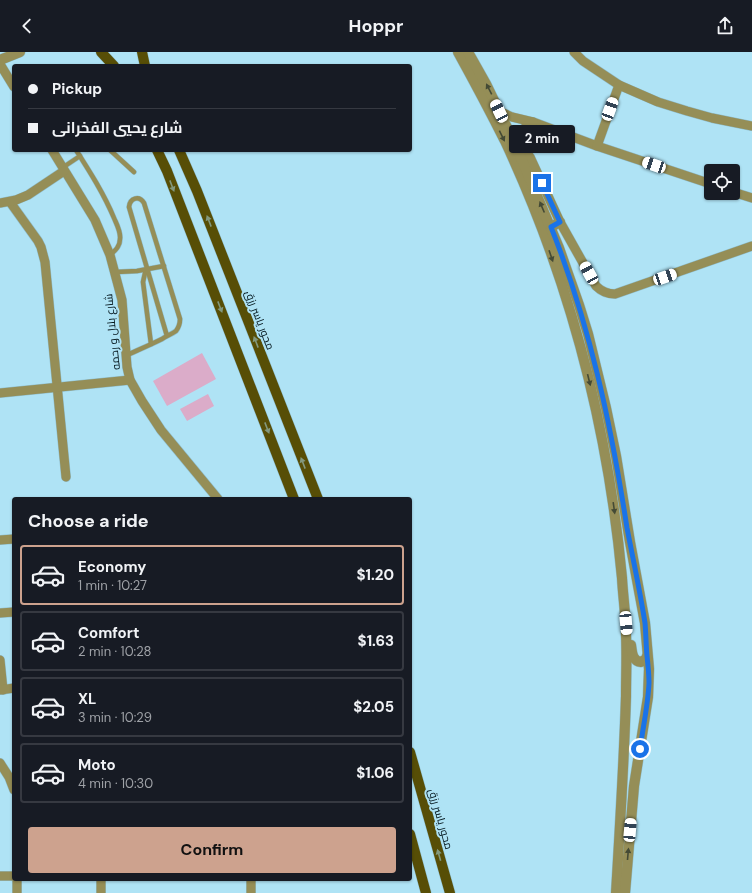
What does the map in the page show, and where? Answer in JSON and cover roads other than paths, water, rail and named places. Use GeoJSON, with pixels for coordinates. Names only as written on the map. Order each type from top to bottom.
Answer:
{"type":"FeatureCollection","features":[{"type":"Feature","properties":{"kind":"main road"},"geometry":{"type":"LineString","coordinates":[[101,52],[112,64]]}},
{"type":"Feature","properties":{"kind":"main road"},"geometry":{"type":"LineString","coordinates":[[142,52],[145,64]]}},
{"type":"Feature","properties":{"kind":"main road"},"geometry":{"type":"LineString","coordinates":[[158,152],[167,171],[293,497]]}},
{"type":"Feature","properties":{"kind":"main road","name":"محور ياسر رزق"},"geometry":{"type":"LineString","coordinates":[[180,152],[197,191],[317,497]]}},
{"type":"Feature","properties":{"kind":"main road","name":"محور ياسر رزق"},"geometry":{"type":"LineString","coordinates":[[412,759],[450,893]]}},
{"type":"Feature","properties":{"kind":"main road"},"geometry":{"type":"LineString","coordinates":[[412,841],[426,893]]}},
{"type":"Feature","properties":{"kind":"street"},"geometry":{"type":"LineString","coordinates":[[0,60],[20,52]]}},
{"type":"Feature","properties":{"kind":"street"},"geometry":{"type":"LineString","coordinates":[[458,52],[499,129],[528,195],[549,249],[580,344],[594,399],[608,468],[620,556],[627,636],[624,751],[616,893]]}},
{"type":"Feature","properties":{"kind":"street"},"geometry":{"type":"LineString","coordinates":[[468,52],[486,84],[556,225],[596,286],[601,291],[608,294],[615,294],[752,246]]}},
{"type":"Feature","properties":{"kind":"street"},"geometry":{"type":"LineString","coordinates":[[574,52],[583,61],[619,85],[658,102],[687,112],[752,126]]}},
{"type":"Feature","properties":{"kind":"street"},"geometry":{"type":"LineString","coordinates":[[0,64],[12,84]]}},
{"type":"Feature","properties":{"kind":"street"},"geometry":{"type":"LineString","coordinates":[[597,146],[619,85]]}},
{"type":"Feature","properties":{"kind":"street"},"geometry":{"type":"LineString","coordinates":[[499,111],[704,182]]}},
{"type":"Feature","properties":{"kind":"street"},"geometry":{"type":"LineString","coordinates":[[517,148],[517,141],[521,131],[533,122]]}},
{"type":"Feature","properties":{"kind":"street","name":"شارع بلال و رحمه"},"geometry":{"type":"LineString","coordinates":[[53,152],[95,220],[116,272],[122,300],[130,380],[161,430],[216,497]]}},
{"type":"Feature","properties":{"kind":"street"},"geometry":{"type":"LineString","coordinates":[[0,203],[10,202],[28,195],[63,170]]}},
{"type":"Feature","properties":{"kind":"street"},"geometry":{"type":"LineString","coordinates":[[740,194],[752,198]]}},
{"type":"Feature","properties":{"kind":"street"},"geometry":{"type":"LineString","coordinates":[[10,202],[34,235],[43,254],[46,269],[66,477]]}},
{"type":"Feature","properties":{"kind":"street"},"geometry":{"type":"LineString","coordinates":[[556,225],[588,334],[606,408],[616,456],[646,634],[649,676],[648,697],[634,786],[625,893]]}},
{"type":"Feature","properties":{"kind":"street"},"geometry":{"type":"LineString","coordinates":[[0,393],[130,380]]}},
{"type":"Feature","properties":{"kind":"street"},"geometry":{"type":"LineString","coordinates":[[0,540],[12,539]]}},
{"type":"Feature","properties":{"kind":"street"},"geometry":{"type":"LineString","coordinates":[[0,613],[12,612]]}},
{"type":"Feature","properties":{"kind":"street"},"geometry":{"type":"LineString","coordinates":[[627,636],[635,660],[638,662],[644,661],[647,656]]}},
{"type":"Feature","properties":{"kind":"street"},"geometry":{"type":"LineString","coordinates":[[0,660],[1,690],[12,688]]}},
{"type":"Feature","properties":{"kind":"street"},"geometry":{"type":"LineString","coordinates":[[0,763],[10,770],[12,783]]}},
{"type":"Feature","properties":{"kind":"street"},"geometry":{"type":"LineString","coordinates":[[0,876],[12,876]]}},
{"type":"Feature","properties":{"kind":"street"},"geometry":{"type":"LineString","coordinates":[[17,881],[17,893]]}},
{"type":"Feature","properties":{"kind":"street"},"geometry":{"type":"LineString","coordinates":[[101,881],[101,893]]}},
{"type":"Feature","properties":{"kind":"street"},"geometry":{"type":"LineString","coordinates":[[251,881],[251,893]]}},
{"type":"Feature","properties":{"kind":"lane"},"geometry":{"type":"LineString","coordinates":[[77,152],[104,198],[120,231],[119,245],[110,255]]}},
{"type":"Feature","properties":{"kind":"lane"},"geometry":{"type":"LineString","coordinates":[[112,152],[134,172]]}},
{"type":"Feature","properties":{"kind":"lane"},"geometry":{"type":"LineString","coordinates":[[63,170],[80,156]]}},
{"type":"Feature","properties":{"kind":"lane"},"geometry":{"type":"LineString","coordinates":[[127,356],[167,336],[173,333],[180,324],[180,319],[144,203],[138,198],[132,200],[129,207],[167,336]]}},
{"type":"Feature","properties":{"kind":"lane"},"geometry":{"type":"LineString","coordinates":[[116,272],[148,270],[164,266]]}},
{"type":"Feature","properties":{"kind":"lane"},"geometry":{"type":"LineString","coordinates":[[148,270],[145,273],[143,282],[151,344]]}}]}
